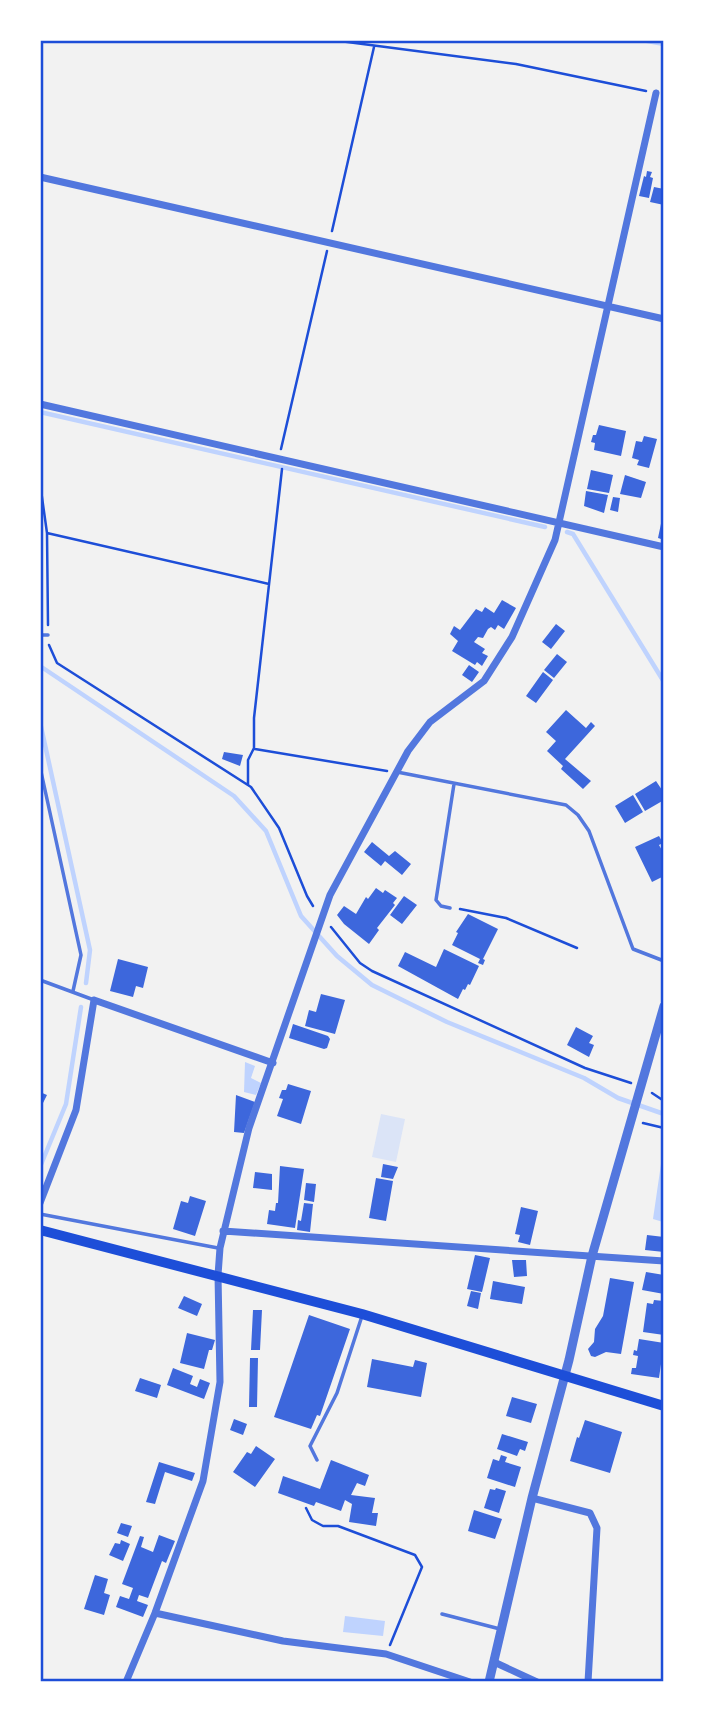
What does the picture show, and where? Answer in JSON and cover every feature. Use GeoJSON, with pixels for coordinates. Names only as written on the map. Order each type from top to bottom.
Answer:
{"type":"FeatureCollection","features":[{"type":"Feature","properties":{"kind":"main road"},"geometry":{"type":"LineString","coordinates":[[40,1230],[362,1314],[664,1406]]}},
{"type":"Feature","properties":{"kind":"street"},"geometry":{"type":"LineString","coordinates":[[126,1682],[155,1613],[204,1480],[220,1382],[220,1248],[249,1128],[274,1063],[330,895],[408,751],[430,722],[484,681],[512,637],[555,540],[656,93]]}},
{"type":"Feature","properties":{"kind":"street"},"geometry":{"type":"LineString","coordinates":[[40,177],[664,319]]}},
{"type":"Feature","properties":{"kind":"street"},"geometry":{"type":"LineString","coordinates":[[40,404],[664,547]]}},
{"type":"Feature","properties":{"kind":"street"},"geometry":{"type":"LineString","coordinates":[[40,1203],[76,1110],[94,1000],[274,1063]]}},
{"type":"Feature","properties":{"kind":"street"},"geometry":{"type":"LineString","coordinates":[[489,1682],[592,1256],[664,1006]]}},
{"type":"Feature","properties":{"kind":"street"},"geometry":{"type":"LineString","coordinates":[[223,1231],[664,1261]]}},
{"type":"Feature","properties":{"kind":"street"},"geometry":{"type":"LineString","coordinates":[[532,1498],[590,1513],[597,1528],[588,1682]]}},
{"type":"Feature","properties":{"kind":"street"},"geometry":{"type":"LineString","coordinates":[[155,1613],[283,1641],[386,1654],[471,1682]]}},
{"type":"Feature","properties":{"kind":"street"},"geometry":{"type":"LineString","coordinates":[[494,1662],[537,1682]]}},
{"type":"Feature","properties":{"kind":"lane"},"geometry":{"type":"LineString","coordinates":[[41,635],[48,635]]}},
{"type":"Feature","properties":{"kind":"lane"},"geometry":{"type":"LineString","coordinates":[[40,767],[80,954],[73,991]]}},
{"type":"Feature","properties":{"kind":"lane"},"geometry":{"type":"LineString","coordinates":[[397,772],[566,805],[589,831],[633,949],[664,961]]}},
{"type":"Feature","properties":{"kind":"lane"},"geometry":{"type":"LineString","coordinates":[[450,908],[441,906],[436,900],[454,784]]}},
{"type":"Feature","properties":{"kind":"lane"},"geometry":{"type":"LineString","coordinates":[[40,981],[94,1000]]}},
{"type":"Feature","properties":{"kind":"lane"},"geometry":{"type":"LineString","coordinates":[[40,1214],[220,1248]]}},
{"type":"Feature","properties":{"kind":"lane"},"geometry":{"type":"LineString","coordinates":[[317,1460],[310,1446],[337,1393],[362,1314]]}},
{"type":"Feature","properties":{"kind":"lane"},"geometry":{"type":"LineString","coordinates":[[442,1614],[502,1629]]}},
{"type":"Feature","properties":{"kind":"path"},"geometry":{"type":"LineString","coordinates":[[331,40],[516,64],[656,93]]}},
{"type":"Feature","properties":{"kind":"path"},"geometry":{"type":"LineString","coordinates":[[248,785],[248,760],[254,748],[254,718],[281,474]]}},
{"type":"Feature","properties":{"kind":"path"},"geometry":{"type":"LineString","coordinates":[[40,483],[47,533],[48,635],[51,653],[57,663],[248,785],[279,828],[307,896],[321,920],[327,921],[360,963],[372,971],[585,1068],[639,1087],[664,1101]]}},
{"type":"Feature","properties":{"kind":"path"},"geometry":{"type":"LineString","coordinates":[[47,533],[269,584]]}},
{"type":"Feature","properties":{"kind":"path"},"geometry":{"type":"LineString","coordinates":[[254,748],[397,772]]}},
{"type":"Feature","properties":{"kind":"path"},"geometry":{"type":"LineString","coordinates":[[450,908],[506,918],[577,948]]}},
{"type":"Feature","properties":{"kind":"path"},"geometry":{"type":"LineString","coordinates":[[631,1116],[664,1128]]}},
{"type":"Feature","properties":{"kind":"path"},"geometry":{"type":"LineString","coordinates":[[306,1508],[312,1520],[323,1526],[338,1526],[415,1555],[422,1567],[386,1654]]}},
{"type":"Feature","properties":{"kind":"shaded area"},"geometry":{"type":"Polygon","coordinates":[[[381,1114],[405,1119],[396,1162],[372,1157],[381,1114]]]}},
{"type":"Feature","properties":{"kind":"water"},"geometry":{"type":"Polygon","coordinates":[[[245,1062],[255,1066],[251,1078],[261,1083],[256,1095],[244,1092],[245,1062]]]}},
{"type":"Feature","properties":{"kind":"water"},"geometry":{"type":"Polygon","coordinates":[[[661,1164],[664,1164],[664,1231],[661,1231],[663,1222],[653,1219],[661,1164]]]}},
{"type":"Feature","properties":{"kind":"water"},"geometry":{"type":"Polygon","coordinates":[[[345,1616],[385,1621],[383,1636],[343,1632],[345,1616]]]}},
{"type":"Feature","properties":{"kind":"building"},"geometry":{"type":"Polygon","coordinates":[[[647,171],[652,172],[650,177],[653,178],[649,198],[639,196],[647,171]]]}},
{"type":"Feature","properties":{"kind":"building"},"geometry":{"type":"Polygon","coordinates":[[[654,187],[664,189],[664,205],[650,202],[654,187]]]}},
{"type":"Feature","properties":{"kind":"building"},"geometry":{"type":"Polygon","coordinates":[[[599,425],[626,431],[621,456],[594,450],[595,443],[591,442],[599,425]]]}},
{"type":"Feature","properties":{"kind":"building"},"geometry":{"type":"Polygon","coordinates":[[[644,436],[657,439],[649,468],[637,465],[639,460],[632,458],[636,441],[642,442],[644,436]]]}},
{"type":"Feature","properties":{"kind":"building"},"geometry":{"type":"Polygon","coordinates":[[[591,470],[613,475],[609,493],[587,489],[591,470]]]}},
{"type":"Feature","properties":{"kind":"building"},"geometry":{"type":"Polygon","coordinates":[[[625,475],[646,482],[641,498],[620,494],[625,475]]]}},
{"type":"Feature","properties":{"kind":"building"},"geometry":{"type":"Polygon","coordinates":[[[586,491],[608,495],[604,513],[584,506],[586,491]]]}},
{"type":"Feature","properties":{"kind":"building"},"geometry":{"type":"Polygon","coordinates":[[[613,497],[620,498],[618,512],[610,510],[613,497]]]}},
{"type":"Feature","properties":{"kind":"building"},"geometry":{"type":"Polygon","coordinates":[[[664,514],[664,540],[658,538],[664,514]]]}},
{"type":"Feature","properties":{"kind":"building"},"geometry":{"type":"Polygon","coordinates":[[[502,600],[516,608],[504,629],[498,625],[495,630],[491,627],[483,638],[478,637],[474,642],[485,649],[482,653],[488,656],[482,666],[477,662],[475,665],[452,651],[458,641],[450,634],[454,626],[460,630],[476,609],[482,612],[485,607],[494,613],[502,600]]]}},
{"type":"Feature","properties":{"kind":"building"},"geometry":{"type":"Polygon","coordinates":[[[556,624],[565,631],[551,649],[542,642],[556,624]]]}},
{"type":"Feature","properties":{"kind":"building"},"geometry":{"type":"Polygon","coordinates":[[[557,654],[567,662],[554,678],[544,670],[557,654]]]}},
{"type":"Feature","properties":{"kind":"building"},"geometry":{"type":"Polygon","coordinates":[[[469,665],[479,672],[472,682],[462,675],[469,665]]]}},
{"type":"Feature","properties":{"kind":"building"},"geometry":{"type":"Polygon","coordinates":[[[543,672],[553,680],[536,703],[526,696],[543,672]]]}},
{"type":"Feature","properties":{"kind":"building"},"geometry":{"type":"Polygon","coordinates":[[[566,710],[586,728],[591,722],[595,726],[565,759],[591,781],[583,789],[561,769],[563,766],[547,751],[556,741],[546,732],[566,710]]]}},
{"type":"Feature","properties":{"kind":"building"},"geometry":{"type":"Polygon","coordinates":[[[224,752],[243,755],[240,766],[222,759],[224,752]]]}},
{"type":"Feature","properties":{"kind":"building"},"geometry":{"type":"Polygon","coordinates":[[[656,781],[664,793],[664,800],[645,811],[635,794],[656,781]]]}},
{"type":"Feature","properties":{"kind":"building"},"geometry":{"type":"Polygon","coordinates":[[[633,795],[643,812],[625,823],[615,806],[633,795]]]}},
{"type":"Feature","properties":{"kind":"building"},"geometry":{"type":"Polygon","coordinates":[[[659,836],[663,843],[659,845],[664,854],[664,876],[652,882],[635,847],[659,836]]]}},
{"type":"Feature","properties":{"kind":"building"},"geometry":{"type":"Polygon","coordinates":[[[372,842],[389,856],[395,851],[411,864],[402,875],[385,861],[381,866],[364,852],[372,842]]]}},
{"type":"Feature","properties":{"kind":"building"},"geometry":{"type":"Polygon","coordinates":[[[376,888],[397,898],[369,944],[337,915],[344,906],[356,914],[366,897],[368,899],[376,888]]]}},
{"type":"Feature","properties":{"kind":"building"},"geometry":{"type":"Polygon","coordinates":[[[404,896],[417,905],[402,924],[390,915],[404,896]]]}},
{"type":"Feature","properties":{"kind":"building"},"geometry":{"type":"Polygon","coordinates":[[[468,914],[498,929],[483,959],[483,965],[478,963],[480,959],[452,945],[458,933],[456,932],[468,914]]]}},
{"type":"Feature","properties":{"kind":"building"},"geometry":{"type":"Polygon","coordinates":[[[444,949],[479,966],[470,985],[463,989],[458,999],[398,966],[405,952],[436,967],[444,949]]]}},
{"type":"Feature","properties":{"kind":"building"},"geometry":{"type":"Polygon","coordinates":[[[118,959],[148,967],[143,988],[136,986],[133,997],[110,991],[118,959]]]}},
{"type":"Feature","properties":{"kind":"building"},"geometry":{"type":"Polygon","coordinates":[[[321,994],[345,1000],[335,1034],[305,1026],[309,1010],[316,1012],[321,994]]]}},
{"type":"Feature","properties":{"kind":"building"},"geometry":{"type":"Polygon","coordinates":[[[293,1024],[328,1036],[330,1039],[327,1048],[289,1038],[293,1024]]]}},
{"type":"Feature","properties":{"kind":"building"},"geometry":{"type":"Polygon","coordinates":[[[576,1027],[593,1036],[589,1043],[594,1045],[589,1057],[567,1045],[576,1027]]]}},
{"type":"Feature","properties":{"kind":"building"},"geometry":{"type":"Polygon","coordinates":[[[288,1084],[311,1091],[301,1124],[277,1116],[283,1099],[279,1098],[288,1084]]]}},
{"type":"Feature","properties":{"kind":"building"},"geometry":{"type":"Polygon","coordinates":[[[40,1092],[47,1095],[40,1109],[40,1092]]]}},
{"type":"Feature","properties":{"kind":"building"},"geometry":{"type":"Polygon","coordinates":[[[236,1095],[255,1102],[244,1133],[234,1132],[236,1095]]]}},
{"type":"Feature","properties":{"kind":"building"},"geometry":{"type":"Polygon","coordinates":[[[383,1164],[398,1167],[393,1179],[381,1177],[383,1164]]]}},
{"type":"Feature","properties":{"kind":"building"},"geometry":{"type":"Polygon","coordinates":[[[280,1166],[304,1169],[295,1228],[267,1224],[269,1210],[275,1211],[278,1203],[280,1166]]]}},
{"type":"Feature","properties":{"kind":"building"},"geometry":{"type":"Polygon","coordinates":[[[255,1172],[272,1174],[272,1190],[253,1188],[255,1172]]]}},
{"type":"Feature","properties":{"kind":"building"},"geometry":{"type":"Polygon","coordinates":[[[376,1178],[393,1181],[386,1221],[369,1218],[376,1178]]]}},
{"type":"Feature","properties":{"kind":"building"},"geometry":{"type":"Polygon","coordinates":[[[306,1183],[316,1184],[314,1202],[304,1200],[306,1183]]]}},
{"type":"Feature","properties":{"kind":"building"},"geometry":{"type":"Polygon","coordinates":[[[190,1196],[206,1201],[195,1236],[173,1229],[181,1201],[188,1203],[190,1196]]]}},
{"type":"Feature","properties":{"kind":"building"},"geometry":{"type":"Polygon","coordinates":[[[304,1203],[313,1204],[310,1232],[297,1230],[304,1203]]]}},
{"type":"Feature","properties":{"kind":"building"},"geometry":{"type":"Polygon","coordinates":[[[521,1207],[538,1211],[530,1245],[518,1242],[520,1235],[515,1234],[521,1207]]]}},
{"type":"Feature","properties":{"kind":"building"},"geometry":{"type":"Polygon","coordinates":[[[647,1235],[664,1237],[664,1252],[645,1250],[647,1235]]]}},
{"type":"Feature","properties":{"kind":"building"},"geometry":{"type":"Polygon","coordinates":[[[475,1255],[490,1258],[482,1292],[467,1289],[475,1255]]]}},
{"type":"Feature","properties":{"kind":"building"},"geometry":{"type":"Polygon","coordinates":[[[512,1260],[526,1260],[527,1276],[514,1277],[512,1260]]]}},
{"type":"Feature","properties":{"kind":"building"},"geometry":{"type":"Polygon","coordinates":[[[646,1272],[664,1275],[664,1294],[642,1290],[646,1272]]]}},
{"type":"Feature","properties":{"kind":"building"},"geometry":{"type":"Polygon","coordinates":[[[610,1278],[634,1282],[621,1354],[606,1352],[595,1357],[591,1356],[588,1349],[594,1342],[595,1329],[603,1316],[610,1278]]]}},
{"type":"Feature","properties":{"kind":"building"},"geometry":{"type":"Polygon","coordinates":[[[493,1281],[525,1287],[522,1304],[490,1299],[493,1281]]]}},
{"type":"Feature","properties":{"kind":"building"},"geometry":{"type":"Polygon","coordinates":[[[471,1291],[481,1293],[478,1309],[467,1306],[471,1291]]]}},
{"type":"Feature","properties":{"kind":"building"},"geometry":{"type":"Polygon","coordinates":[[[184,1296],[202,1304],[197,1316],[178,1308],[184,1296]]]}},
{"type":"Feature","properties":{"kind":"building"},"geometry":{"type":"Polygon","coordinates":[[[654,1300],[664,1301],[664,1335],[643,1332],[647,1303],[653,1304],[654,1300]]]}},
{"type":"Feature","properties":{"kind":"building"},"geometry":{"type":"Polygon","coordinates":[[[253,1310],[262,1310],[260,1350],[251,1350],[253,1310]]]}},
{"type":"Feature","properties":{"kind":"building"},"geometry":{"type":"Polygon","coordinates":[[[309,1315],[350,1329],[320,1416],[317,1415],[311,1429],[274,1417],[309,1315]]]}},
{"type":"Feature","properties":{"kind":"building"},"geometry":{"type":"Polygon","coordinates":[[[187,1333],[215,1340],[204,1369],[180,1363],[187,1333]]]}},
{"type":"Feature","properties":{"kind":"building"},"geometry":{"type":"Polygon","coordinates":[[[639,1339],[664,1343],[659,1378],[631,1374],[632,1368],[636,1368],[638,1356],[633,1355],[634,1350],[637,1351],[639,1339]]]}},
{"type":"Feature","properties":{"kind":"building"},"geometry":{"type":"Polygon","coordinates":[[[250,1358],[258,1358],[257,1407],[249,1407],[250,1358]]]}},
{"type":"Feature","properties":{"kind":"building"},"geometry":{"type":"Polygon","coordinates":[[[372,1359],[413,1367],[415,1360],[427,1363],[421,1397],[367,1387],[372,1359]]]}},
{"type":"Feature","properties":{"kind":"building"},"geometry":{"type":"Polygon","coordinates":[[[173,1368],[193,1376],[190,1384],[197,1387],[200,1379],[210,1383],[204,1399],[167,1385],[173,1368]]]}},
{"type":"Feature","properties":{"kind":"building"},"geometry":{"type":"Polygon","coordinates":[[[140,1378],[161,1385],[157,1398],[135,1391],[140,1378]]]}},
{"type":"Feature","properties":{"kind":"building"},"geometry":{"type":"Polygon","coordinates":[[[512,1397],[537,1404],[531,1423],[506,1416],[512,1397]]]}},
{"type":"Feature","properties":{"kind":"building"},"geometry":{"type":"Polygon","coordinates":[[[234,1419],[247,1424],[243,1435],[230,1430],[234,1419]]]}},
{"type":"Feature","properties":{"kind":"building"},"geometry":{"type":"Polygon","coordinates":[[[585,1420],[622,1432],[610,1473],[570,1461],[585,1420]]]}},
{"type":"Feature","properties":{"kind":"building"},"geometry":{"type":"Polygon","coordinates":[[[502,1434],[528,1442],[525,1451],[520,1449],[517,1456],[497,1449],[502,1434]]]}},
{"type":"Feature","properties":{"kind":"building"},"geometry":{"type":"Polygon","coordinates":[[[256,1446],[275,1459],[255,1487],[233,1472],[247,1452],[251,1454],[256,1446]]]}},
{"type":"Feature","properties":{"kind":"building"},"geometry":{"type":"Polygon","coordinates":[[[501,1455],[507,1457],[505,1462],[521,1467],[515,1487],[487,1478],[493,1459],[499,1461],[501,1455]]]}},
{"type":"Feature","properties":{"kind":"building"},"geometry":{"type":"Polygon","coordinates":[[[331,1460],[369,1475],[365,1486],[357,1483],[351,1495],[375,1498],[372,1513],[378,1513],[376,1526],[349,1522],[352,1504],[345,1500],[341,1511],[316,1502],[314,1506],[278,1493],[283,1476],[320,1489],[331,1460]]]}},
{"type":"Feature","properties":{"kind":"building"},"geometry":{"type":"Polygon","coordinates":[[[159,1462],[195,1473],[192,1481],[165,1472],[155,1504],[146,1502],[159,1462]]]}},
{"type":"Feature","properties":{"kind":"building"},"geometry":{"type":"Polygon","coordinates":[[[490,1489],[506,1491],[499,1513],[484,1508],[490,1489]]]}},
{"type":"Feature","properties":{"kind":"building"},"geometry":{"type":"Polygon","coordinates":[[[474,1510],[502,1519],[495,1539],[468,1531],[474,1510]]]}},
{"type":"Feature","properties":{"kind":"building"},"geometry":{"type":"Polygon","coordinates":[[[121,1523],[132,1526],[128,1537],[117,1533],[121,1523]]]}},
{"type":"Feature","properties":{"kind":"building"},"geometry":{"type":"Polygon","coordinates":[[[159,1535],[175,1541],[166,1563],[162,1561],[148,1598],[139,1595],[137,1601],[148,1605],[143,1617],[116,1607],[120,1596],[129,1599],[133,1588],[122,1584],[140,1536],[144,1537],[141,1547],[153,1552],[159,1535]]]}},
{"type":"Feature","properties":{"kind":"building"},"geometry":{"type":"Polygon","coordinates":[[[121,1540],[130,1544],[123,1561],[109,1555],[115,1543],[120,1544],[121,1540]]]}},
{"type":"Feature","properties":{"kind":"building"},"geometry":{"type":"Polygon","coordinates":[[[95,1575],[108,1579],[104,1593],[110,1595],[104,1615],[84,1609],[95,1575]]]}},
{"type":"Feature","properties":{"kind":"waterway"},"geometry":{"type":"LineString","coordinates":[[642,40],[664,44]]}},
{"type":"Feature","properties":{"kind":"waterway"},"geometry":{"type":"LineString","coordinates":[[40,412],[545,527]]}},
{"type":"Feature","properties":{"kind":"waterway"},"geometry":{"type":"LineString","coordinates":[[567,532],[573,534],[664,682]]}},
{"type":"Feature","properties":{"kind":"waterway"},"geometry":{"type":"LineString","coordinates":[[40,666],[234,796],[266,831],[301,916],[337,956],[372,985],[447,1022],[584,1078],[618,1098],[664,1114]]}},
{"type":"Feature","properties":{"kind":"waterway"},"geometry":{"type":"LineString","coordinates":[[40,722],[90,950],[86,983]]}},
{"type":"Feature","properties":{"kind":"waterway"},"geometry":{"type":"LineString","coordinates":[[40,1167],[66,1104],[81,1007]]}}]}
